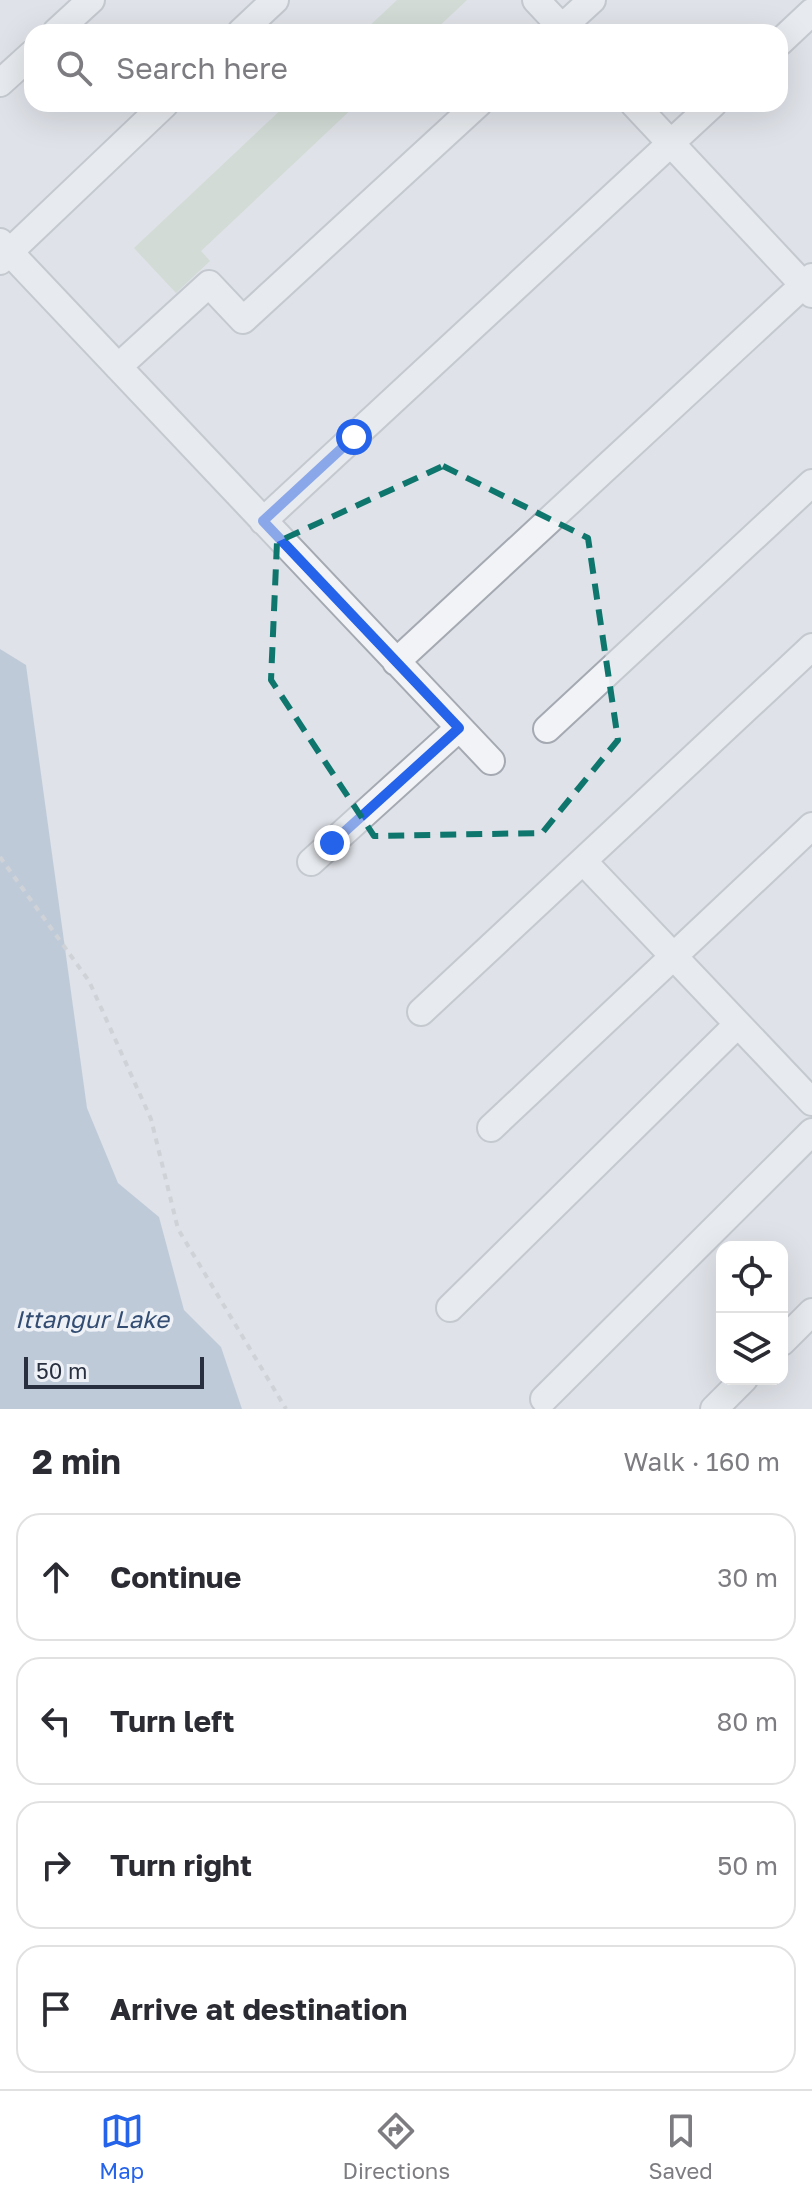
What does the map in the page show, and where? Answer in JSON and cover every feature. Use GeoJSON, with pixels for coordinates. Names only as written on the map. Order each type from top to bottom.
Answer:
{"type":"FeatureCollection","features":[{"type":"Feature","properties":{"kind":"street"},"geometry":{"type":"LineString","coordinates":[[65,24],[91,0]]}},
{"type":"Feature","properties":{"kind":"street"},"geometry":{"type":"LineString","coordinates":[[250,24],[275,0]]}},
{"type":"Feature","properties":{"kind":"street"},"geometry":{"type":"LineString","coordinates":[[536,0],[557,24]]}},
{"type":"Feature","properties":{"kind":"street"},"geometry":{"type":"LineString","coordinates":[[568,24],[592,0]]}},
{"type":"Feature","properties":{"kind":"street"},"geometry":{"type":"LineString","coordinates":[[788,34],[812,12]]}},
{"type":"Feature","properties":{"kind":"street"},"geometry":{"type":"LineString","coordinates":[[0,83],[24,61]]}},
{"type":"Feature","properties":{"kind":"street"},"geometry":{"type":"LineString","coordinates":[[156,112],[3,252],[118,367],[491,761]]}},
{"type":"Feature","properties":{"kind":"street"},"geometry":{"type":"LineString","coordinates":[[118,367],[209,284],[243,320],[469,112]]}},
{"type":"Feature","properties":{"kind":"street"},"geometry":{"type":"LineString","coordinates":[[396,662],[809,285],[642,112]]}},
{"type":"Feature","properties":{"kind":"street"},"geometry":{"type":"LineString","coordinates":[[263,521],[704,112]]}},
{"type":"Feature","properties":{"kind":"street"},"geometry":{"type":"LineString","coordinates":[[547,729],[812,483]]}},
{"type":"Feature","properties":{"kind":"street"},"geometry":{"type":"LineString","coordinates":[[421,1012],[812,647]]}},
{"type":"Feature","properties":{"kind":"street"},"geometry":{"type":"LineString","coordinates":[[311,862],[459,728]]}},
{"type":"Feature","properties":{"kind":"street"},"geometry":{"type":"LineString","coordinates":[[491,1128],[812,826]]}},
{"type":"Feature","properties":{"kind":"street"},"geometry":{"type":"LineString","coordinates":[[583,861],[812,1102]]}},
{"type":"Feature","properties":{"kind":"street"},"geometry":{"type":"LineString","coordinates":[[450,1308],[737,1025]]}},
{"type":"Feature","properties":{"kind":"street"},"geometry":{"type":"LineString","coordinates":[[544,1399],[812,1132]]}},
{"type":"Feature","properties":{"kind":"street"},"geometry":{"type":"LineString","coordinates":[[788,1336],[812,1312]]}},
{"type":"Feature","properties":{"kind":"street"},"geometry":{"type":"LineString","coordinates":[[714,1409],[738,1385]]}},
{"type":"Feature","properties":{"kind":"path"},"geometry":{"type":"LineString","coordinates":[[0,857],[89,981],[151,1119],[178,1229],[286,1409]]}},
{"type":"Feature","properties":{"kind":"highlighted area"},"geometry":{"type":"Polygon","coordinates":[[[443,466],[588,538],[618,740],[542,833],[374,836],[271,680],[277,542],[443,466]]]}},
{"type":"Feature","properties":{"kind":"green space"},"geometry":{"type":"Polygon","coordinates":[[[397,0],[467,0],[442,24],[372,24],[397,0]]]}},
{"type":"Feature","properties":{"kind":"green space"},"geometry":{"type":"Polygon","coordinates":[[[278,112],[349,112],[201,251],[210,261],[176,293],[134,248],[278,112]]]}},
{"type":"Feature","properties":{"kind":"water","name":"Ittangur Lake"},"geometry":{"type":"Polygon","coordinates":[[[0,649],[26,665],[87,1108],[118,1183],[159,1217],[184,1310],[221,1347],[242,1409],[0,1409],[0,649]]]}},
{"type":"Feature","properties":{"kind":"route"},"geometry":{"type":"LineString","coordinates":[[332,843],[459,728],[263,521],[354,437]]}}]}
